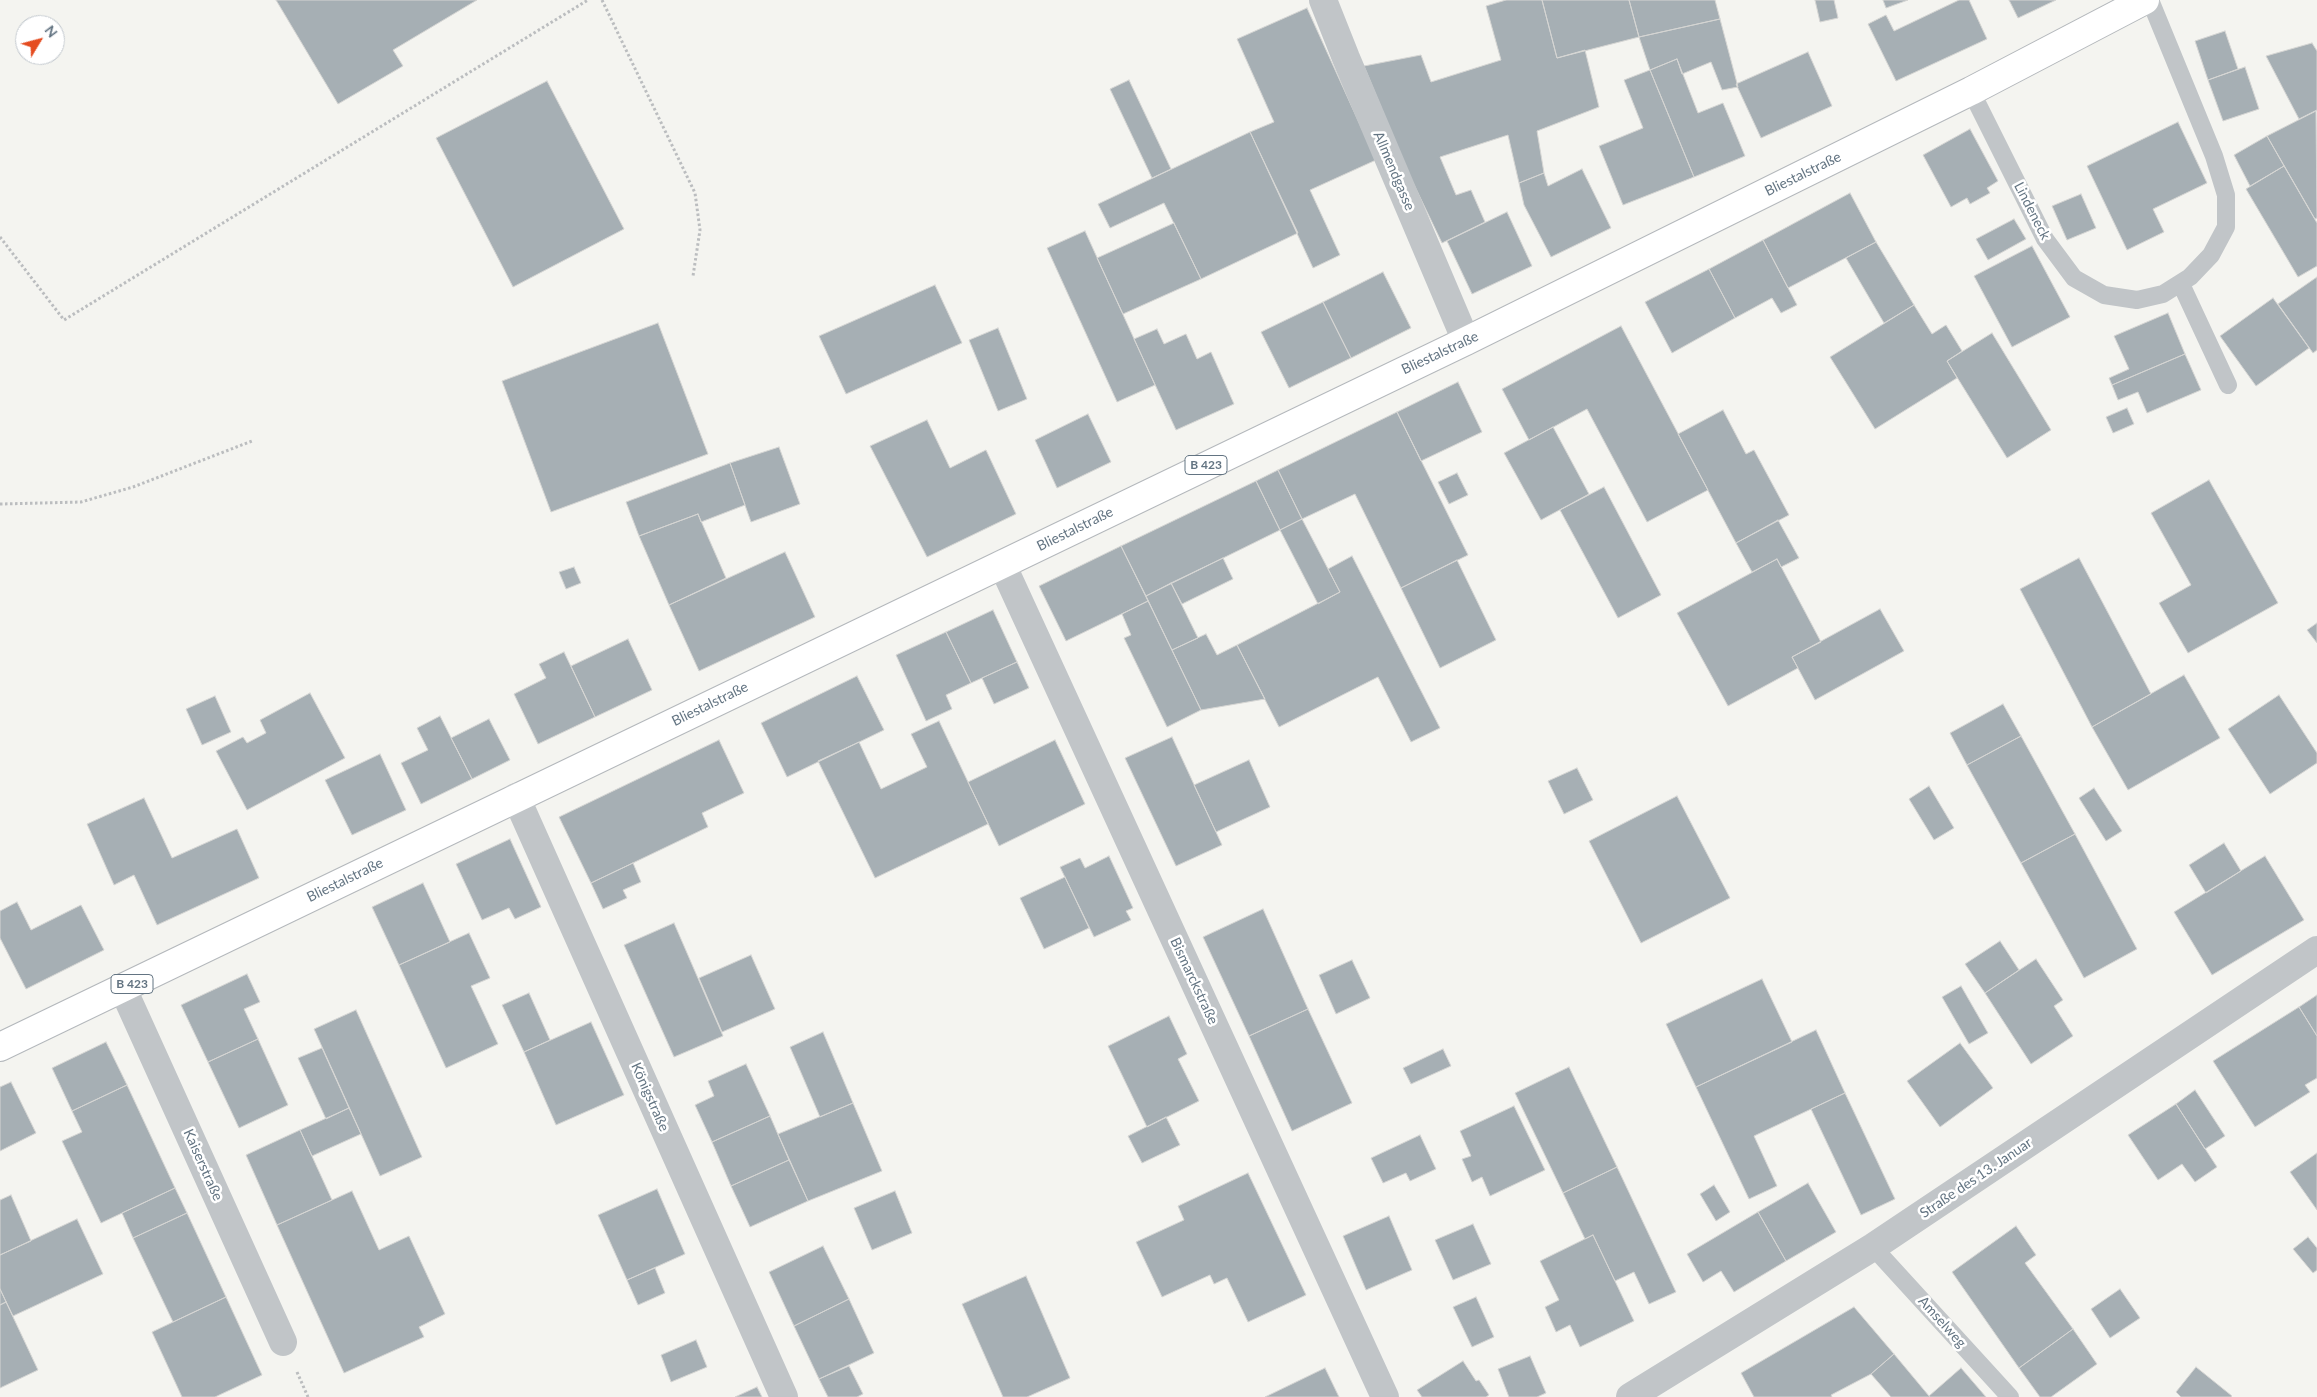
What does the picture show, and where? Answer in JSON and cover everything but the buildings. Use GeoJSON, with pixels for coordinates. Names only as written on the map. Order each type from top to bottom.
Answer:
{"type":"FeatureCollection","features":[{"type":"Feature","properties":{"kind":"main road","name":"Bliestalstraße"},"geometry":{"type":"LineString","coordinates":[[0,1047],[1466,341],[1971,91],[2145,0]]}},
{"type":"Feature","properties":{"kind":"street","name":"Allmendgasse"},"geometry":{"type":"LineString","coordinates":[[1323,0],[1466,341]]}},
{"type":"Feature","properties":{"kind":"street","name":"Bismarckstraße"},"geometry":{"type":"LineString","coordinates":[[1002,564],[1385,1397]]}},
{"type":"Feature","properties":{"kind":"street","name":"Königstraße"},"geometry":{"type":"LineString","coordinates":[[516,797],[784,1397]]}},
{"type":"Feature","properties":{"kind":"street","name":"Straße des 13. Januar"},"geometry":{"type":"LineString","coordinates":[[1630,1397],[1874,1247],[2317,950]]}},
{"type":"Feature","properties":{"kind":"street","name":"Kaiserstraße"},"geometry":{"type":"LineString","coordinates":[[123,988],[284,1342]]}},
{"type":"Feature","properties":{"kind":"lane","name":"Lindeneck"},"geometry":{"type":"LineString","coordinates":[[1971,91],[2045,239],[2074,278],[2104,295],[2137,300],[2163,294],[2181,284],[2212,255],[2226,227],[2226,195],[2214,156],[2150,0]]}},
{"type":"Feature","properties":{"kind":"lane"},"geometry":{"type":"LineString","coordinates":[[2181,284],[2228,385]]}},
{"type":"Feature","properties":{"kind":"lane","name":"Amselweg"},"geometry":{"type":"LineString","coordinates":[[1874,1247],[2010,1397]]}},
{"type":"Feature","properties":{"kind":"path"},"geometry":{"type":"LineString","coordinates":[[0,237],[64,320],[588,0]]}},
{"type":"Feature","properties":{"kind":"path"},"geometry":{"type":"LineString","coordinates":[[602,0],[695,194],[700,230],[693,276]]}},
{"type":"Feature","properties":{"kind":"path"},"geometry":{"type":"LineString","coordinates":[[0,504],[81,502],[133,486],[252,441]]}}]}
